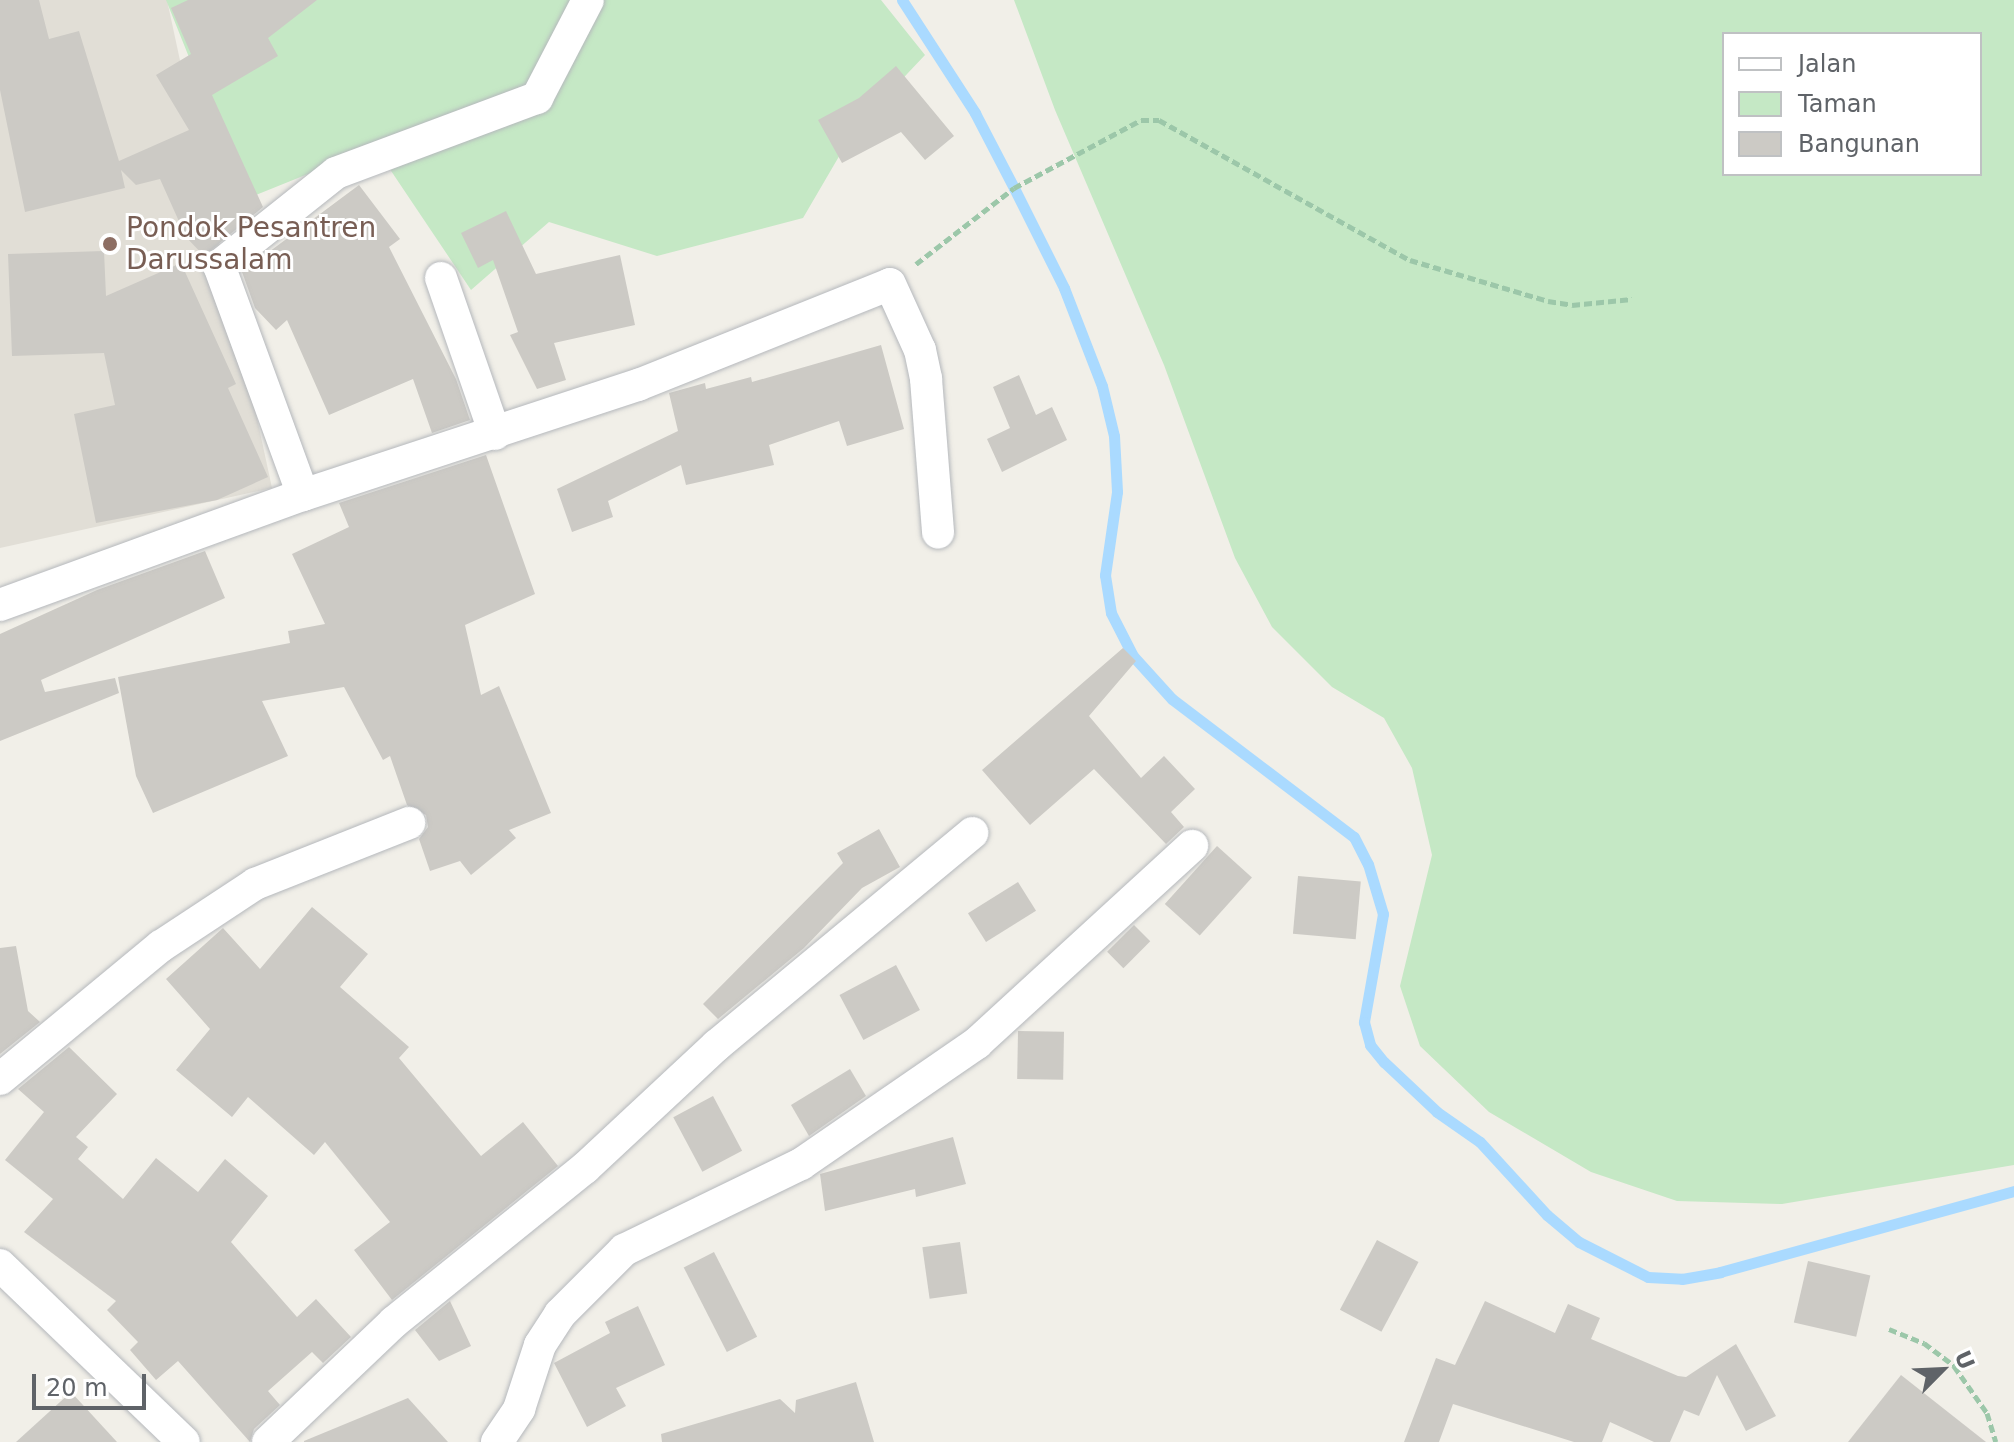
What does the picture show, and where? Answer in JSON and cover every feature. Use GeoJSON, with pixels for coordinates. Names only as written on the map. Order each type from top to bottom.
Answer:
{"type":"FeatureCollection","features":[{"type":"Feature","properties":{"kind":"street"},"geometry":{"type":"LineString","coordinates":[[303,495],[219,266],[336,173],[537,98],[588,0]]}},
{"type":"Feature","properties":{"kind":"street"},"geometry":{"type":"LineString","coordinates":[[441,278],[495,434]]}},
{"type":"Feature","properties":{"kind":"street"},"geometry":{"type":"LineString","coordinates":[[0,605],[303,495],[495,434],[746,345],[890,284],[920,350],[926,379],[938,533]]}},
{"type":"Feature","properties":{"kind":"street"},"geometry":{"type":"LineString","coordinates":[[0,1079],[161,946],[255,884],[409,823]]}},
{"type":"Feature","properties":{"kind":"street"},"geometry":{"type":"LineString","coordinates":[[268,1442],[394,1322],[585,1168],[717,1045],[972,833]]}},
{"type":"Feature","properties":{"kind":"street"},"geometry":{"type":"LineString","coordinates":[[497,1442],[519,1409],[540,1345],[601,1269],[624,1250],[676,1222],[801,1164],[977,1043],[1192,846]]}},
{"type":"Feature","properties":{"kind":"street"},"geometry":{"type":"LineString","coordinates":[[0,1265],[184,1442]]}},
{"type":"Feature","properties":{"kind":"path"},"geometry":{"type":"LineString","coordinates":[[890,284],[1014,188],[1141,120],[1159,120],[1410,260],[1548,301],[1572,305],[1632,299]]}},
{"type":"Feature","properties":{"kind":"path"},"geometry":{"type":"LineString","coordinates":[[1889,1329],[1924,1343],[1954,1366],[1987,1413],[1996,1442]]}},
{"type":"Feature","properties":{"kind":"shaded area","name":"Pondok Pesantren Darussalam"},"geometry":{"type":"Polygon","coordinates":[[[0,0],[167,0],[272,488],[0,548],[0,0]]]}},
{"type":"Feature","properties":{"kind":"green space"},"geometry":{"type":"Polygon","coordinates":[[[166,0],[881,0],[925,55],[855,129],[803,218],[657,256],[549,222],[471,290],[375,147],[246,199],[166,0]]]}},
{"type":"Feature","properties":{"kind":"green space"},"geometry":{"type":"Polygon","coordinates":[[[1014,0],[2014,0],[2014,1165],[1782,1204],[1677,1201],[1591,1172],[1489,1112],[1420,1046],[1400,986],[1432,855],[1412,768],[1384,718],[1332,687],[1272,627],[1235,558],[1164,365],[1055,110],[1014,0]]]}},
{"type":"Feature","properties":{"kind":"building"},"geometry":{"type":"Polygon","coordinates":[[[0,0],[39,0],[49,39],[79,31],[119,161],[189,130],[156,75],[191,54],[171,8],[188,0],[317,0],[268,38],[278,56],[212,95],[263,207],[204,256],[186,237],[160,179],[136,185],[121,170],[125,188],[25,212],[0,90],[0,0]]]}},
{"type":"Feature","properties":{"kind":"building"},"geometry":{"type":"Polygon","coordinates":[[[896,66],[954,136],[925,160],[901,132],[842,163],[818,120],[859,98],[896,66]]]}},
{"type":"Feature","properties":{"kind":"building"},"geometry":{"type":"Polygon","coordinates":[[[359,185],[400,239],[389,247],[456,379],[470,420],[432,433],[413,379],[329,415],[287,320],[276,330],[255,308],[242,272],[359,185]]]}},
{"type":"Feature","properties":{"kind":"building"},"geometry":{"type":"Polygon","coordinates":[[[506,211],[536,274],[620,255],[635,325],[554,343],[566,380],[537,389],[510,335],[518,332],[493,260],[478,268],[461,233],[506,211]]]}},
{"type":"Feature","properties":{"kind":"building"},"geometry":{"type":"Polygon","coordinates":[[[104,251],[106,296],[181,263],[236,384],[228,388],[268,477],[217,500],[96,523],[74,414],[115,405],[104,353],[12,356],[8,254],[104,251]]]}},
{"type":"Feature","properties":{"kind":"building"},"geometry":{"type":"Polygon","coordinates":[[[881,345],[904,429],[847,446],[839,421],[769,445],[774,465],[686,485],[681,465],[608,501],[613,517],[572,532],[557,489],[678,431],[669,393],[705,383],[706,389],[751,377],[752,382],[881,345]]]}},
{"type":"Feature","properties":{"kind":"building"},"geometry":{"type":"Polygon","coordinates":[[[1019,375],[1036,415],[1052,407],[1067,440],[1002,472],[987,439],[1010,428],[993,387],[1019,375]]]}},
{"type":"Feature","properties":{"kind":"building"},"geometry":{"type":"Polygon","coordinates":[[[486,455],[535,594],[465,625],[481,695],[499,686],[551,813],[509,830],[516,838],[471,875],[460,861],[430,871],[419,839],[428,827],[426,815],[407,805],[390,756],[383,760],[344,687],[262,701],[288,756],[153,813],[136,776],[118,677],[290,643],[288,631],[325,624],[292,554],[349,527],[339,503],[486,455]]]}},
{"type":"Feature","properties":{"kind":"building"},"geometry":{"type":"Polygon","coordinates":[[[205,551],[225,598],[41,680],[45,692],[115,678],[119,693],[0,741],[0,634],[97,590],[205,551]]]}},
{"type":"Feature","properties":{"kind":"building"},"geometry":{"type":"Polygon","coordinates":[[[1123,648],[1136,661],[1089,716],[1141,778],[1164,756],[1195,789],[1171,812],[1184,827],[1166,844],[1094,769],[1030,825],[982,770],[1123,648]]]}},
{"type":"Feature","properties":{"kind":"building"},"geometry":{"type":"Polygon","coordinates":[[[879,829],[900,867],[862,888],[804,948],[718,1019],[703,1004],[843,863],[837,853],[879,829]]]}},
{"type":"Feature","properties":{"kind":"building"},"geometry":{"type":"Polygon","coordinates":[[[1217,846],[1252,877],[1200,935],[1165,904],[1217,846]]]}},
{"type":"Feature","properties":{"kind":"building"},"geometry":{"type":"Polygon","coordinates":[[[1298,876],[1361,881],[1356,939],[1293,934],[1298,876]]]}},
{"type":"Feature","properties":{"kind":"building"},"geometry":{"type":"Polygon","coordinates":[[[1018,882],[1036,911],[986,942],[968,913],[1018,882]]]}},
{"type":"Feature","properties":{"kind":"building"},"geometry":{"type":"Polygon","coordinates":[[[312,907],[368,954],[340,987],[409,1047],[399,1058],[481,1156],[523,1122],[558,1166],[392,1300],[354,1250],[390,1222],[325,1142],[314,1155],[248,1097],[232,1117],[176,1070],[210,1029],[166,979],[223,928],[260,969],[312,907]]]}},
{"type":"Feature","properties":{"kind":"building"},"geometry":{"type":"Polygon","coordinates":[[[1134,925],[1150,941],[1123,968],[1107,952],[1134,925]]]}},
{"type":"Feature","properties":{"kind":"building"},"geometry":{"type":"Polygon","coordinates":[[[16,946],[28,1011],[40,1022],[0,1054],[0,948],[16,946]]]}},
{"type":"Feature","properties":{"kind":"building"},"geometry":{"type":"Polygon","coordinates":[[[896,965],[920,1010],[863,1040],[839,995],[896,965]]]}},
{"type":"Feature","properties":{"kind":"building"},"geometry":{"type":"Polygon","coordinates":[[[1018,1031],[1064,1032],[1063,1080],[1017,1079],[1018,1031]]]}},
{"type":"Feature","properties":{"kind":"building"},"geometry":{"type":"Polygon","coordinates":[[[69,1047],[117,1094],[76,1137],[88,1147],[78,1159],[123,1199],[156,1158],[198,1192],[225,1159],[268,1196],[231,1242],[297,1317],[316,1299],[351,1337],[323,1363],[312,1352],[268,1391],[280,1405],[254,1429],[250,1442],[178,1361],[156,1380],[130,1350],[138,1342],[107,1310],[116,1301],[24,1232],[53,1199],[5,1160],[44,1112],[18,1089],[69,1047]]]}},
{"type":"Feature","properties":{"kind":"building"},"geometry":{"type":"Polygon","coordinates":[[[850,1069],[866,1096],[809,1136],[791,1105],[850,1069]]]}},
{"type":"Feature","properties":{"kind":"building"},"geometry":{"type":"Polygon","coordinates":[[[713,1096],[742,1151],[702,1172],[673,1117],[713,1096]]]}},
{"type":"Feature","properties":{"kind":"building"},"geometry":{"type":"Polygon","coordinates":[[[953,1137],[966,1184],[916,1197],[915,1189],[825,1211],[820,1174],[953,1137]]]}},
{"type":"Feature","properties":{"kind":"building"},"geometry":{"type":"Polygon","coordinates":[[[1377,1240],[1418,1262],[1381,1332],[1340,1310],[1377,1240]]]}},
{"type":"Feature","properties":{"kind":"building"},"geometry":{"type":"Polygon","coordinates":[[[960,1242],[967,1293],[930,1299],[922,1247],[960,1242]]]}},
{"type":"Feature","properties":{"kind":"building"},"geometry":{"type":"Polygon","coordinates":[[[714,1252],[757,1337],[727,1352],[684,1267],[714,1252]]]}},
{"type":"Feature","properties":{"kind":"building"},"geometry":{"type":"Polygon","coordinates":[[[1808,1261],[1870,1275],[1856,1337],[1794,1322],[1808,1261]]]}},
{"type":"Feature","properties":{"kind":"building"},"geometry":{"type":"Polygon","coordinates":[[[450,1301],[471,1346],[439,1361],[415,1330],[450,1301]]]}},
{"type":"Feature","properties":{"kind":"building"},"geometry":{"type":"Polygon","coordinates":[[[1485,1301],[1555,1333],[1568,1304],[1600,1318],[1591,1339],[1678,1376],[1686,1377],[1736,1344],[1776,1416],[1746,1431],[1717,1375],[1699,1416],[1684,1410],[1670,1442],[1654,1442],[1610,1422],[1602,1442],[1574,1442],[1453,1404],[1439,1442],[1404,1442],[1436,1358],[1455,1365],[1485,1301]]]}},
{"type":"Feature","properties":{"kind":"building"},"geometry":{"type":"Polygon","coordinates":[[[638,1306],[665,1365],[616,1388],[626,1406],[587,1427],[554,1363],[610,1333],[605,1322],[638,1306]]]}},
{"type":"Feature","properties":{"kind":"building"},"geometry":{"type":"Polygon","coordinates":[[[1901,1375],[1986,1442],[1848,1442],[1901,1375]]]}},
{"type":"Feature","properties":{"kind":"building"},"geometry":{"type":"Polygon","coordinates":[[[856,1382],[874,1442],[662,1442],[661,1434],[780,1399],[795,1413],[796,1400],[856,1382]]]}},
{"type":"Feature","properties":{"kind":"building"},"geometry":{"type":"Polygon","coordinates":[[[71,1392],[117,1442],[16,1442],[71,1392]]]}},
{"type":"Feature","properties":{"kind":"building"},"geometry":{"type":"Polygon","coordinates":[[[408,1398],[448,1442],[304,1442],[304,1441],[408,1398]]]}},
{"type":"Feature","properties":{"kind":"waterway"},"geometry":{"type":"LineString","coordinates":[[902,0],[975,113],[1014,188],[1064,288],[1102,386],[1114,436],[1117,492],[1105,575],[1111,613],[1133,656],[1172,699],[1354,837],[1368,864],[1383,914],[1364,1022],[1370,1045],[1384,1062],[1437,1112],[1480,1142],[1547,1215],[1579,1242],[1648,1277],[1682,1279],[1720,1272],[2014,1191]]}},
{"type":"Feature","properties":{"kind":"place","name":"Pondok Pesantren Darussalam"},"geometry":{"type":"Point","coordinates":[110,244]}}]}
